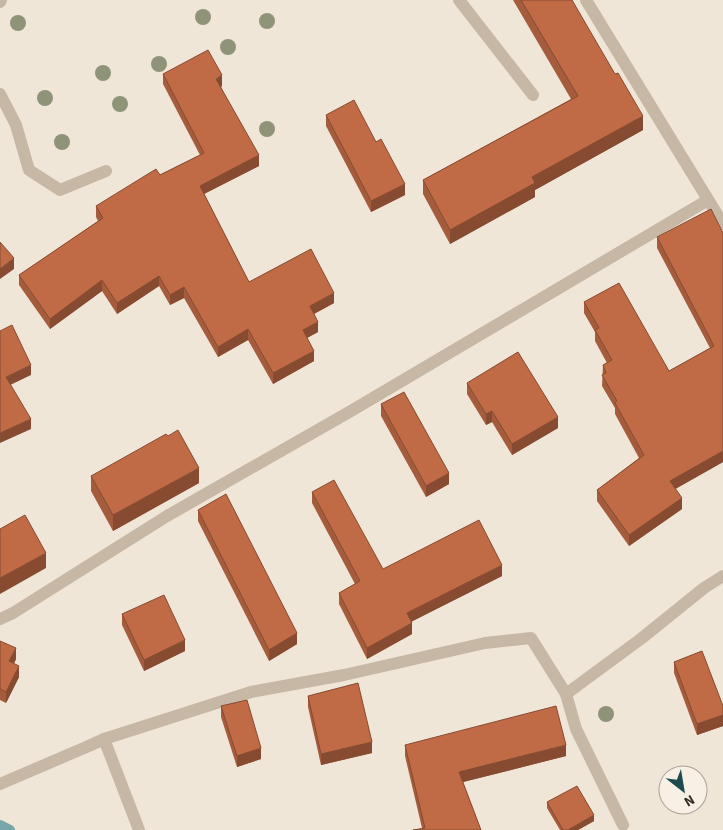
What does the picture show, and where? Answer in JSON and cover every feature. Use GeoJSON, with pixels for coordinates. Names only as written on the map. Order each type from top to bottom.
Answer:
{"type":"FeatureCollection","features":[{"type":"Feature","properties":{"kind":"street"},"geometry":{"type":"LineString","coordinates":[[459,0],[533,96]]}},
{"type":"Feature","properties":{"kind":"street"},"geometry":{"type":"LineString","coordinates":[[586,0],[723,224]]}},
{"type":"Feature","properties":{"kind":"street"},"geometry":{"type":"LineString","coordinates":[[0,94],[16,125],[29,170],[60,190],[106,171]]}},
{"type":"Feature","properties":{"kind":"street"},"geometry":{"type":"LineString","coordinates":[[0,619],[13,614],[168,516],[351,411],[708,200]]}},
{"type":"Feature","properties":{"kind":"street"},"geometry":{"type":"LineString","coordinates":[[566,694],[642,638],[704,588],[723,576]]}},
{"type":"Feature","properties":{"kind":"street"},"geometry":{"type":"LineString","coordinates":[[0,784],[104,739],[251,692],[344,675],[484,643],[532,638],[566,694],[576,729],[622,825]]}},
{"type":"Feature","properties":{"kind":"street"},"geometry":{"type":"LineString","coordinates":[[104,739],[139,830]]}},
{"type":"Feature","properties":{"kind":"building"},"geometry":{"type":"Polygon","coordinates":[[[521,0],[572,0],[615,74],[618,73],[643,116],[532,177],[535,183],[450,230],[423,180],[578,96],[521,0]]]}},
{"type":"Feature","properties":{"kind":"building"},"geometry":{"type":"Polygon","coordinates":[[[208,50],[222,75],[216,79],[259,155],[200,186],[249,282],[311,249],[334,293],[310,306],[318,322],[303,330],[314,351],[273,373],[248,329],[218,347],[184,287],[170,295],[159,276],[117,303],[102,280],[50,319],[19,275],[103,218],[96,206],[156,169],[160,175],[204,153],[163,74],[208,50]]]}},
{"type":"Feature","properties":{"kind":"building"},"geometry":{"type":"Polygon","coordinates":[[[354,100],[376,142],[381,139],[405,184],[371,201],[326,115],[354,100]]]}},
{"type":"Feature","properties":{"kind":"building"},"geometry":{"type":"Polygon","coordinates":[[[711,209],[723,233],[723,451],[670,481],[682,498],[629,535],[597,490],[644,455],[615,403],[617,401],[602,375],[606,373],[603,365],[612,360],[595,330],[599,328],[584,302],[619,283],[669,371],[714,346],[657,237],[711,209]]]}},
{"type":"Feature","properties":{"kind":"building"},"geometry":{"type":"Polygon","coordinates":[[[0,242],[14,258],[0,269],[0,242]]]}},
{"type":"Feature","properties":{"kind":"building"},"geometry":{"type":"Polygon","coordinates":[[[12,325],[31,365],[6,377],[31,419],[0,433],[0,331],[12,325]]]}},
{"type":"Feature","properties":{"kind":"building"},"geometry":{"type":"Polygon","coordinates":[[[518,352],[558,417],[512,444],[492,411],[486,414],[467,383],[518,352]]]}},
{"type":"Feature","properties":{"kind":"building"},"geometry":{"type":"Polygon","coordinates":[[[404,392],[449,473],[426,486],[381,404],[404,392]]]}},
{"type":"Feature","properties":{"kind":"building"},"geometry":{"type":"Polygon","coordinates":[[[178,430],[199,468],[113,515],[91,476],[166,434],[168,436],[178,430]]]}},
{"type":"Feature","properties":{"kind":"building"},"geometry":{"type":"Polygon","coordinates":[[[334,480],[383,569],[479,520],[502,565],[407,613],[412,623],[367,648],[339,593],[360,581],[312,492],[334,480]]]}},
{"type":"Feature","properties":{"kind":"building"},"geometry":{"type":"Polygon","coordinates":[[[226,494],[297,633],[269,650],[198,510],[226,494]]]}},
{"type":"Feature","properties":{"kind":"building"},"geometry":{"type":"Polygon","coordinates":[[[25,515],[46,553],[0,578],[0,529],[25,515]]]}},
{"type":"Feature","properties":{"kind":"building"},"geometry":{"type":"Polygon","coordinates":[[[164,595],[185,640],[144,660],[122,614],[164,595]]]}},
{"type":"Feature","properties":{"kind":"building"},"geometry":{"type":"Polygon","coordinates":[[[0,641],[16,648],[9,661],[19,666],[6,692],[0,689],[0,641]]]}},
{"type":"Feature","properties":{"kind":"building"},"geometry":{"type":"Polygon","coordinates":[[[702,651],[723,706],[723,715],[697,724],[674,662],[702,651]]]}},
{"type":"Feature","properties":{"kind":"building"},"geometry":{"type":"Polygon","coordinates":[[[358,683],[372,742],[321,754],[308,696],[358,683]]]}},
{"type":"Feature","properties":{"kind":"building"},"geometry":{"type":"Polygon","coordinates":[[[247,700],[261,748],[237,756],[221,706],[247,700]]]}},
{"type":"Feature","properties":{"kind":"building"},"geometry":{"type":"Polygon","coordinates":[[[556,706],[566,745],[459,772],[481,830],[413,830],[425,828],[405,745],[556,706]]]}},
{"type":"Feature","properties":{"kind":"building"},"geometry":{"type":"Polygon","coordinates":[[[577,786],[594,815],[568,830],[563,830],[547,802],[577,786]]]}},
{"type":"Feature","properties":{"kind":"waterway"},"geometry":{"type":"LineString","coordinates":[[0,825],[10,830]]}}]}
